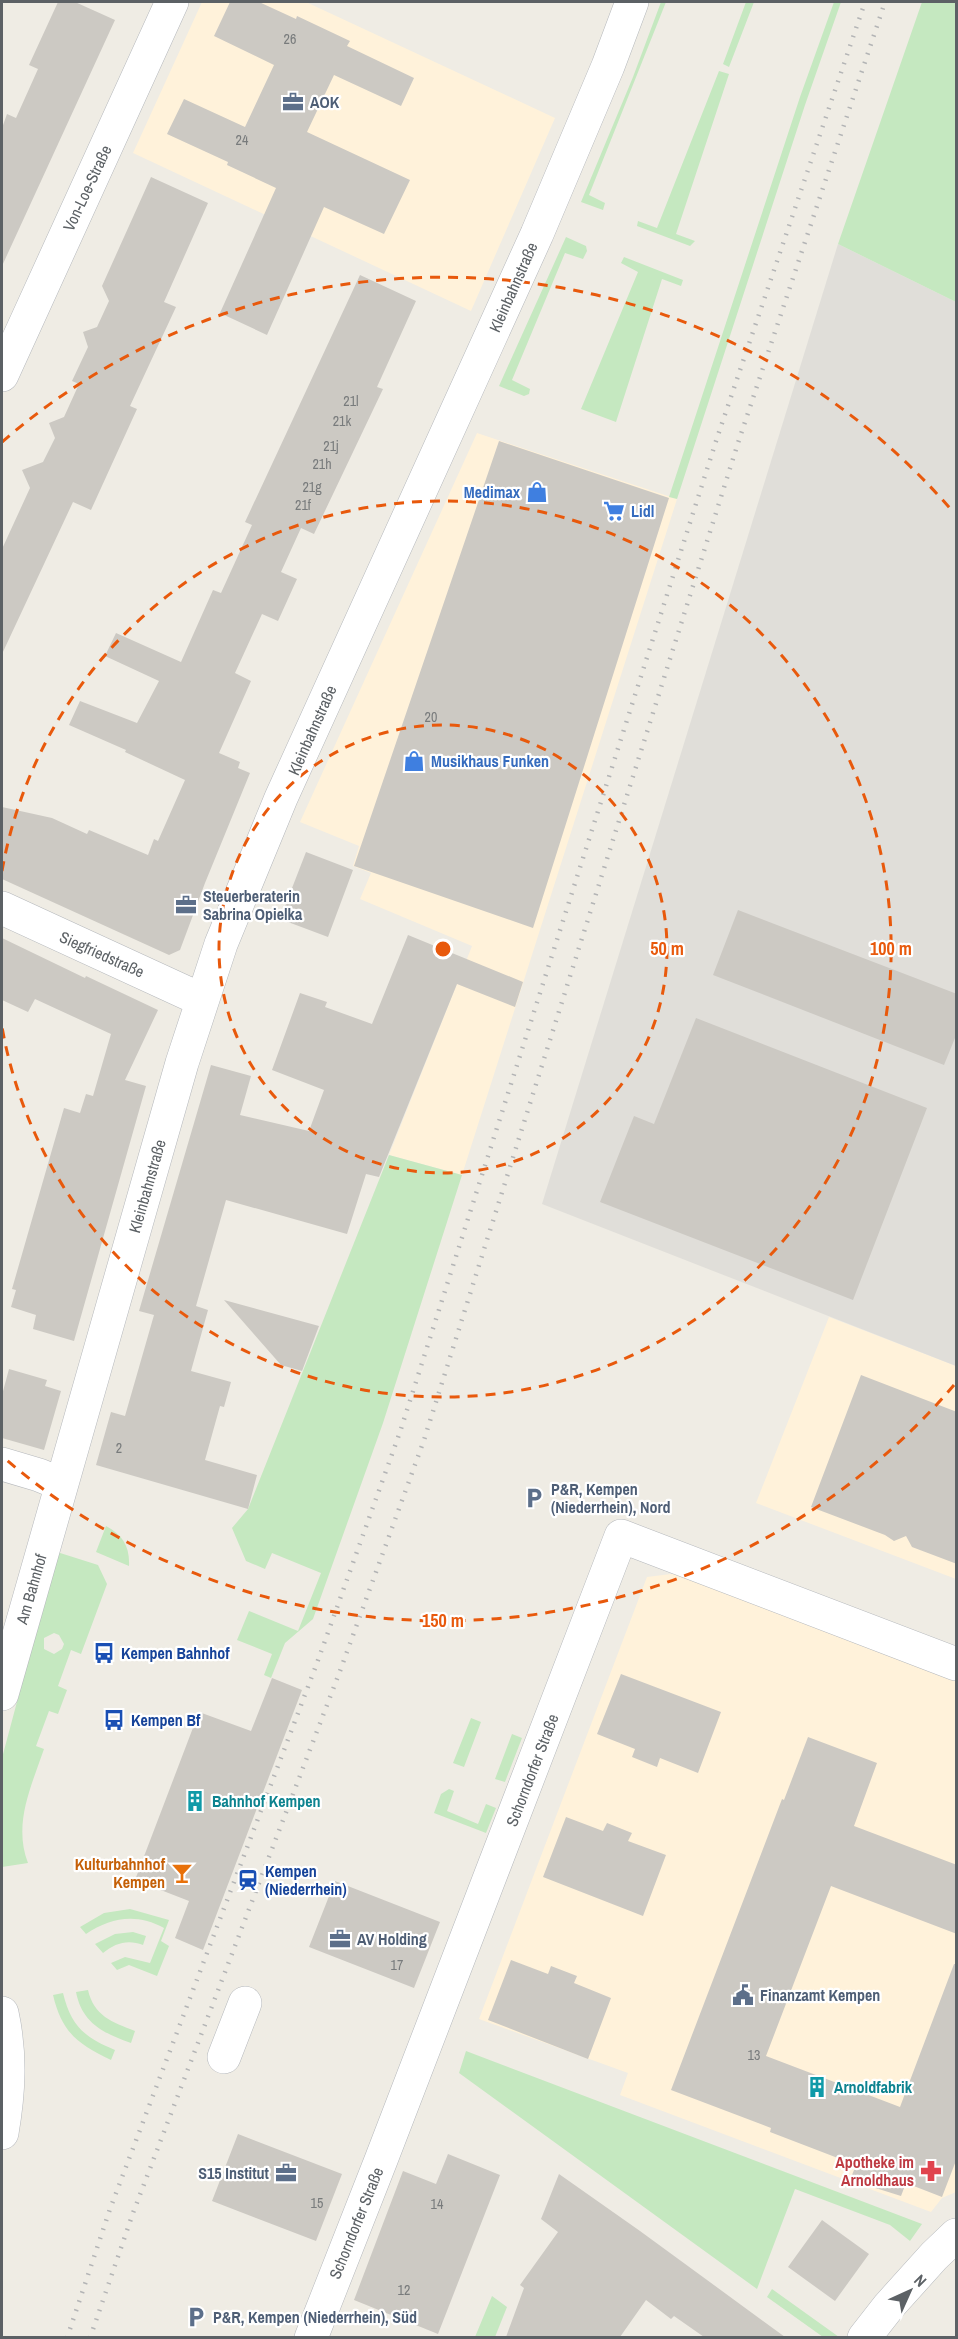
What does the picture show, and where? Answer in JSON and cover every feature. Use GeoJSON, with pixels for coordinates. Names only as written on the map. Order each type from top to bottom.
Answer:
{"type":"FeatureCollection","features":[{"type":"Feature","properties":{"kind":"street","name":"Von-Loe-Straße"},"geometry":{"type":"LineString","coordinates":[[2,375],[172,2]]}},
{"type":"Feature","properties":{"kind":"street","name":"Kleinbahnstraße"},"geometry":{"type":"LineString","coordinates":[[61,1484],[202,1000],[241,892],[281,798],[537,234],[608,66],[632,2]]}},
{"type":"Feature","properties":{"kind":"street","name":"Siegfriedstraße"},"geometry":{"type":"LineString","coordinates":[[2,908],[202,1000]]}},
{"type":"Feature","properties":{"kind":"street"},"geometry":{"type":"LineString","coordinates":[[2,1464],[61,1484]]}},
{"type":"Feature","properties":{"kind":"street","name":"Am Bahnhof"},"geometry":{"type":"LineString","coordinates":[[2,1694],[61,1484]]}},
{"type":"Feature","properties":{"kind":"street","name":"Schorndorfer Straße"},"geometry":{"type":"LineString","coordinates":[[311,2337],[621,1536],[957,1664]]}},
{"type":"Feature","properties":{"kind":"street"},"geometry":{"type":"LineString","coordinates":[[224,2057],[245,2003]]}},
{"type":"Feature","properties":{"kind":"street"},"geometry":{"type":"LineString","coordinates":[[2,2013],[9,2054],[8,2095],[2,2133]]}},
{"type":"Feature","properties":{"kind":"street"},"geometry":{"type":"LineString","coordinates":[[864,2337],[926,2264],[957,2235]]}},
{"type":"Feature","properties":{"kind":"shaded area"},"geometry":{"type":"Polygon","coordinates":[[[202,2],[306,2],[555,118],[471,311],[133,153],[202,2]]]}},
{"type":"Feature","properties":{"kind":"shaded area"},"geometry":{"type":"Polygon","coordinates":[[[838,244],[956,302],[956,1366],[542,1204],[838,244]]]}},
{"type":"Feature","properties":{"kind":"shaded area"},"geometry":{"type":"Polygon","coordinates":[[[477,433],[677,499],[462,1175],[389,1155],[472,946],[360,899],[371,873],[353,866],[359,846],[300,822],[477,433]]]}},
{"type":"Feature","properties":{"kind":"shaded area"},"geometry":{"type":"Polygon","coordinates":[[[829,1317],[956,1366],[956,1579],[756,1503],[829,1317]]]}},
{"type":"Feature","properties":{"kind":"shaded area"},"geometry":{"type":"Polygon","coordinates":[[[679,1573],[956,1680],[956,2192],[942,2198],[931,2212],[620,2095],[628,2073],[479,2019],[647,1577],[679,1573]]]}},
{"type":"Feature","properties":{"kind":"green space"},"geometry":{"type":"Polygon","coordinates":[[[661,2],[666,2],[589,195],[605,203],[603,210],[581,202],[633,77],[661,2]]]}},
{"type":"Feature","properties":{"kind":"green space"},"geometry":{"type":"Polygon","coordinates":[[[746,2],[754,2],[729,67],[723,64],[746,2]]]}},
{"type":"Feature","properties":{"kind":"green space"},"geometry":{"type":"Polygon","coordinates":[[[834,2],[841,2],[805,105],[677,499],[669,497],[800,97],[834,2]]]}},
{"type":"Feature","properties":{"kind":"green space"},"geometry":{"type":"Polygon","coordinates":[[[922,2],[956,2],[956,302],[838,244],[922,2]]]}},
{"type":"Feature","properties":{"kind":"green space"},"geometry":{"type":"Polygon","coordinates":[[[719,71],[729,74],[676,234],[695,241],[690,246],[637,226],[638,221],[657,228],[719,71]]]}},
{"type":"Feature","properties":{"kind":"green space"},"geometry":{"type":"Polygon","coordinates":[[[566,237],[586,246],[587,251],[583,259],[565,253],[512,380],[530,389],[529,394],[524,396],[499,386],[566,237]]]}},
{"type":"Feature","properties":{"kind":"green space"},"geometry":{"type":"Polygon","coordinates":[[[624,257],[683,280],[681,286],[662,279],[616,422],[581,409],[638,272],[621,263],[624,257]]]}},
{"type":"Feature","properties":{"kind":"green space"},"geometry":{"type":"Polygon","coordinates":[[[389,1155],[462,1175],[383,1423],[313,1619],[285,1643],[271,1678],[264,1675],[272,1654],[237,1640],[249,1611],[298,1631],[321,1573],[272,1553],[265,1569],[246,1561],[232,1528],[248,1509],[389,1155]]]}},
{"type":"Feature","properties":{"kind":"green space"},"geometry":{"type":"Polygon","coordinates":[[[106,1526],[117,1533],[127,1547],[129,1566],[96,1552],[106,1526]]]}},
{"type":"Feature","properties":{"kind":"green space"},"geometry":{"type":"Polygon","coordinates":[[[57,1552],[98,1565],[107,1584],[81,1654],[71,1650],[58,1686],[67,1690],[58,1714],[49,1711],[36,1746],[44,1749],[29,1791],[23,1820],[22,1834],[28,1863],[2,1867],[2,1758],[57,1552]],[[54,1633],[44,1638],[44,1649],[54,1654],[62,1649],[64,1644],[59,1635],[54,1633]]]}},
{"type":"Feature","properties":{"kind":"green space"},"geometry":{"type":"Polygon","coordinates":[[[471,1718],[481,1722],[464,1767],[453,1763],[471,1718]]]}},
{"type":"Feature","properties":{"kind":"green space"},"geometry":{"type":"Polygon","coordinates":[[[512,1734],[522,1738],[505,1782],[495,1779],[512,1734]]]}},
{"type":"Feature","properties":{"kind":"green space"},"geometry":{"type":"Polygon","coordinates":[[[449,1789],[454,1791],[447,1811],[478,1824],[486,1804],[496,1808],[486,1833],[434,1813],[441,1794],[449,1789]]]}},
{"type":"Feature","properties":{"kind":"green space"},"geometry":{"type":"Polygon","coordinates":[[[130,1909],[169,1920],[161,1941],[169,1946],[157,1976],[129,1965],[117,1970],[111,1963],[125,1957],[150,1963],[164,1928],[144,1920],[134,1919],[105,1924],[86,1934],[80,1927],[104,1913],[130,1909]]]}},
{"type":"Feature","properties":{"kind":"green space"},"geometry":{"type":"Polygon","coordinates":[[[133,1932],[146,1936],[143,1945],[132,1942],[122,1943],[103,1953],[95,1944],[115,1934],[133,1932]]]}},
{"type":"Feature","properties":{"kind":"green space"},"geometry":{"type":"Polygon","coordinates":[[[88,1990],[99,2012],[112,2021],[135,2031],[131,2043],[103,2031],[83,2012],[76,1992],[88,1990]]]}},
{"type":"Feature","properties":{"kind":"green space"},"geometry":{"type":"Polygon","coordinates":[[[63,1993],[70,2014],[80,2029],[115,2050],[111,2060],[89,2048],[73,2036],[67,2028],[61,2019],[53,1995],[63,1993]]]}},
{"type":"Feature","properties":{"kind":"green space"},"geometry":{"type":"Polygon","coordinates":[[[466,2051],[922,2224],[910,2241],[890,2225],[795,2189],[757,2289],[459,2073],[466,2051]]]}},
{"type":"Feature","properties":{"kind":"green space"},"geometry":{"type":"Polygon","coordinates":[[[772,2289],[839,2337],[823,2337],[767,2297],[772,2289]]]}},
{"type":"Feature","properties":{"kind":"green space"},"geometry":{"type":"Polygon","coordinates":[[[492,2296],[507,2307],[495,2337],[475,2337],[492,2296]]]}},
{"type":"Feature","properties":{"kind":"building"},"geometry":{"type":"Polygon","coordinates":[[[58,2],[75,2],[115,20],[2,266],[2,128],[7,114],[16,118],[38,69],[29,65],[58,2]]]}},
{"type":"Feature","properties":{"kind":"building"},"geometry":{"type":"Polygon","coordinates":[[[230,2],[259,2],[296,19],[297,16],[350,41],[347,46],[414,78],[401,106],[334,75],[307,132],[410,180],[384,234],[324,207],[267,335],[220,313],[276,188],[227,165],[228,162],[167,134],[184,99],[245,127],[274,65],[214,36],[230,2]]]}},
{"type":"Feature","properties":{"kind":"building"},"geometry":{"type":"Polygon","coordinates":[[[151,177],[208,203],[164,302],[176,307],[130,406],[137,409],[91,510],[73,502],[2,654],[2,549],[30,488],[22,470],[43,462],[55,438],[49,423],[64,417],[79,384],[72,381],[88,347],[83,332],[97,327],[109,301],[102,286],[151,177]]]}},
{"type":"Feature","properties":{"kind":"building"},"geometry":{"type":"Polygon","coordinates":[[[360,275],[416,301],[377,387],[383,389],[314,534],[301,528],[281,572],[297,579],[278,621],[262,614],[235,673],[251,681],[219,753],[240,762],[238,768],[250,773],[180,950],[169,955],[2,879],[2,807],[52,818],[87,834],[89,830],[148,855],[154,839],[158,841],[185,780],[125,752],[126,750],[69,725],[80,701],[137,723],[159,681],[105,656],[116,633],[181,662],[213,590],[221,593],[252,525],[245,522],[360,275]]]}},
{"type":"Feature","properties":{"kind":"building"},"geometry":{"type":"Polygon","coordinates":[[[499,441],[669,498],[533,928],[354,866],[499,441]]]}},
{"type":"Feature","properties":{"kind":"building"},"geometry":{"type":"Polygon","coordinates":[[[306,852],[353,870],[328,937],[280,919],[306,852]]]}},
{"type":"Feature","properties":{"kind":"building"},"geometry":{"type":"Polygon","coordinates":[[[738,910],[957,994],[957,1033],[944,1065],[713,975],[738,910]]]}},
{"type":"Feature","properties":{"kind":"building"},"geometry":{"type":"Polygon","coordinates":[[[408,935],[523,982],[515,1007],[457,984],[379,1177],[366,1174],[347,1234],[226,1200],[196,1306],[208,1310],[191,1371],[231,1382],[224,1407],[220,1406],[205,1460],[257,1475],[248,1509],[96,1465],[111,1412],[125,1416],[154,1315],[139,1311],[211,1065],[251,1076],[240,1115],[309,1131],[324,1090],[272,1070],[300,993],[327,1002],[325,1007],[372,1024],[408,935]]]}},
{"type":"Feature","properties":{"kind":"building"},"geometry":{"type":"Polygon","coordinates":[[[2,938],[158,1010],[125,1080],[146,1086],[74,1341],[33,1329],[36,1315],[11,1307],[16,1290],[12,1289],[64,1108],[80,1113],[86,1094],[93,1096],[111,1034],[35,999],[28,1012],[2,1000],[2,938]]]}},
{"type":"Feature","properties":{"kind":"building"},"geometry":{"type":"Polygon","coordinates":[[[696,1018],[927,1108],[853,1300],[600,1202],[634,1116],[654,1124],[696,1018]]]}},
{"type":"Feature","properties":{"kind":"building"},"geometry":{"type":"Polygon","coordinates":[[[224,1300],[319,1326],[302,1371],[281,1365],[224,1300]]]}},
{"type":"Feature","properties":{"kind":"building"},"geometry":{"type":"Polygon","coordinates":[[[9,1369],[47,1380],[45,1386],[61,1391],[44,1450],[2,1438],[2,1395],[9,1369]]]}},
{"type":"Feature","properties":{"kind":"building"},"geometry":{"type":"Polygon","coordinates":[[[861,1375],[957,1412],[957,1564],[912,1547],[906,1536],[894,1541],[885,1535],[811,1507],[861,1375]]]}},
{"type":"Feature","properties":{"kind":"building"},"geometry":{"type":"Polygon","coordinates":[[[621,1674],[721,1712],[698,1773],[660,1758],[657,1767],[632,1757],[635,1749],[597,1734],[621,1674]]]}},
{"type":"Feature","properties":{"kind":"building"},"geometry":{"type":"Polygon","coordinates":[[[272,1678],[302,1690],[203,1950],[175,1938],[189,1901],[135,1880],[199,1712],[251,1731],[272,1678]]]}},
{"type":"Feature","properties":{"kind":"building"},"geometry":{"type":"Polygon","coordinates":[[[808,1737],[877,1763],[854,1826],[957,1865],[957,1934],[831,1886],[766,2056],[900,2107],[954,1964],[957,1964],[957,2158],[942,2197],[906,2183],[901,2196],[850,2180],[856,2165],[770,2132],[771,2128],[671,2090],[782,1799],[784,1800],[808,1737]]]}},
{"type":"Feature","properties":{"kind":"building"},"geometry":{"type":"Polygon","coordinates":[[[566,1817],[603,1831],[607,1823],[632,1833],[628,1841],[666,1855],[643,1916],[543,1877],[566,1817]]]}},
{"type":"Feature","properties":{"kind":"building"},"geometry":{"type":"Polygon","coordinates":[[[335,1881],[440,1922],[414,1988],[309,1947],[335,1881]]]}},
{"type":"Feature","properties":{"kind":"building"},"geometry":{"type":"Polygon","coordinates":[[[511,1960],[548,1974],[551,1966],[577,1976],[574,1983],[611,1998],[588,2059],[488,2020],[511,1960]]]}},
{"type":"Feature","properties":{"kind":"building"},"geometry":{"type":"Polygon","coordinates":[[[238,2134],[342,2174],[316,2241],[212,2201],[238,2134]]]}},
{"type":"Feature","properties":{"kind":"building"},"geometry":{"type":"Polygon","coordinates":[[[448,2154],[500,2175],[438,2334],[354,2300],[403,2171],[436,2184],[448,2154]]]}},
{"type":"Feature","properties":{"kind":"building"},"geometry":{"type":"Polygon","coordinates":[[[559,2174],[785,2337],[704,2337],[674,2316],[671,2319],[646,2300],[620,2337],[506,2337],[524,2288],[520,2285],[558,2232],[541,2219],[559,2174]]]}},
{"type":"Feature","properties":{"kind":"building"},"geometry":{"type":"Polygon","coordinates":[[[822,2220],[869,2254],[835,2301],[788,2267],[822,2220]]]}},
{"type":"Feature","properties":{"kind":"railway"},"geometry":{"type":"LineString","coordinates":[[67,2338],[110,2209],[317,1663],[400,1432],[717,438],[865,2]]}},
{"type":"Feature","properties":{"kind":"railway"},"geometry":{"type":"LineString","coordinates":[[90,2338],[133,2213],[340,1671],[424,1440],[738,443],[885,2]]}},
{"type":"Feature","properties":{"kind":"place","name":"AOK"},"geometry":{"type":"Point","coordinates":[293,102]}},
{"type":"Feature","properties":{"kind":"place","name":"Medimax"},"geometry":{"type":"Point","coordinates":[537,492]}},
{"type":"Feature","properties":{"kind":"place","name":"Lidl"},"geometry":{"type":"Point","coordinates":[614,511]}},
{"type":"Feature","properties":{"kind":"place","name":"Musikhaus Funken"},"geometry":{"type":"Point","coordinates":[414,761]}},
{"type":"Feature","properties":{"kind":"place","name":"Steuerberaterin Sabrina Opielka"},"geometry":{"type":"Point","coordinates":[186,905]}},
{"type":"Feature","properties":{"kind":"place","name":"P&R, Kempen (Niederrhein), Nord"},"geometry":{"type":"Point","coordinates":[534,1498]}},
{"type":"Feature","properties":{"kind":"place","name":"Kempen Bahnhof"},"geometry":{"type":"Point","coordinates":[104,1653]}},
{"type":"Feature","properties":{"kind":"place","name":"Kempen Bf"},"geometry":{"type":"Point","coordinates":[114,1720]}},
{"type":"Feature","properties":{"kind":"place","name":"Bahnhof Kempen"},"geometry":{"type":"Point","coordinates":[195,1801]}},
{"type":"Feature","properties":{"kind":"place","name":"Kulturbahnhof Kempen"},"geometry":{"type":"Point","coordinates":[182,1873]}},
{"type":"Feature","properties":{"kind":"place","name":"Kempen (Niederrhein)"},"geometry":{"type":"Point","coordinates":[248,1880]}},
{"type":"Feature","properties":{"kind":"place","name":"AV Holding"},"geometry":{"type":"Point","coordinates":[340,1939]}},
{"type":"Feature","properties":{"kind":"place","name":"Finanzamt Kempen"},"geometry":{"type":"Point","coordinates":[743,1995]}},
{"type":"Feature","properties":{"kind":"place","name":"Arnoldfabrik"},"geometry":{"type":"Point","coordinates":[817,2087]}},
{"type":"Feature","properties":{"kind":"place","name":"Apotheke im Arnoldhaus"},"geometry":{"type":"Point","coordinates":[931,2171]}},
{"type":"Feature","properties":{"kind":"place","name":"S15 Institut"},"geometry":{"type":"Point","coordinates":[286,2173]}},
{"type":"Feature","properties":{"kind":"place","name":"P&R, Kempen (Niederrhein), Süd"},"geometry":{"type":"Point","coordinates":[196,2317]}}]}
